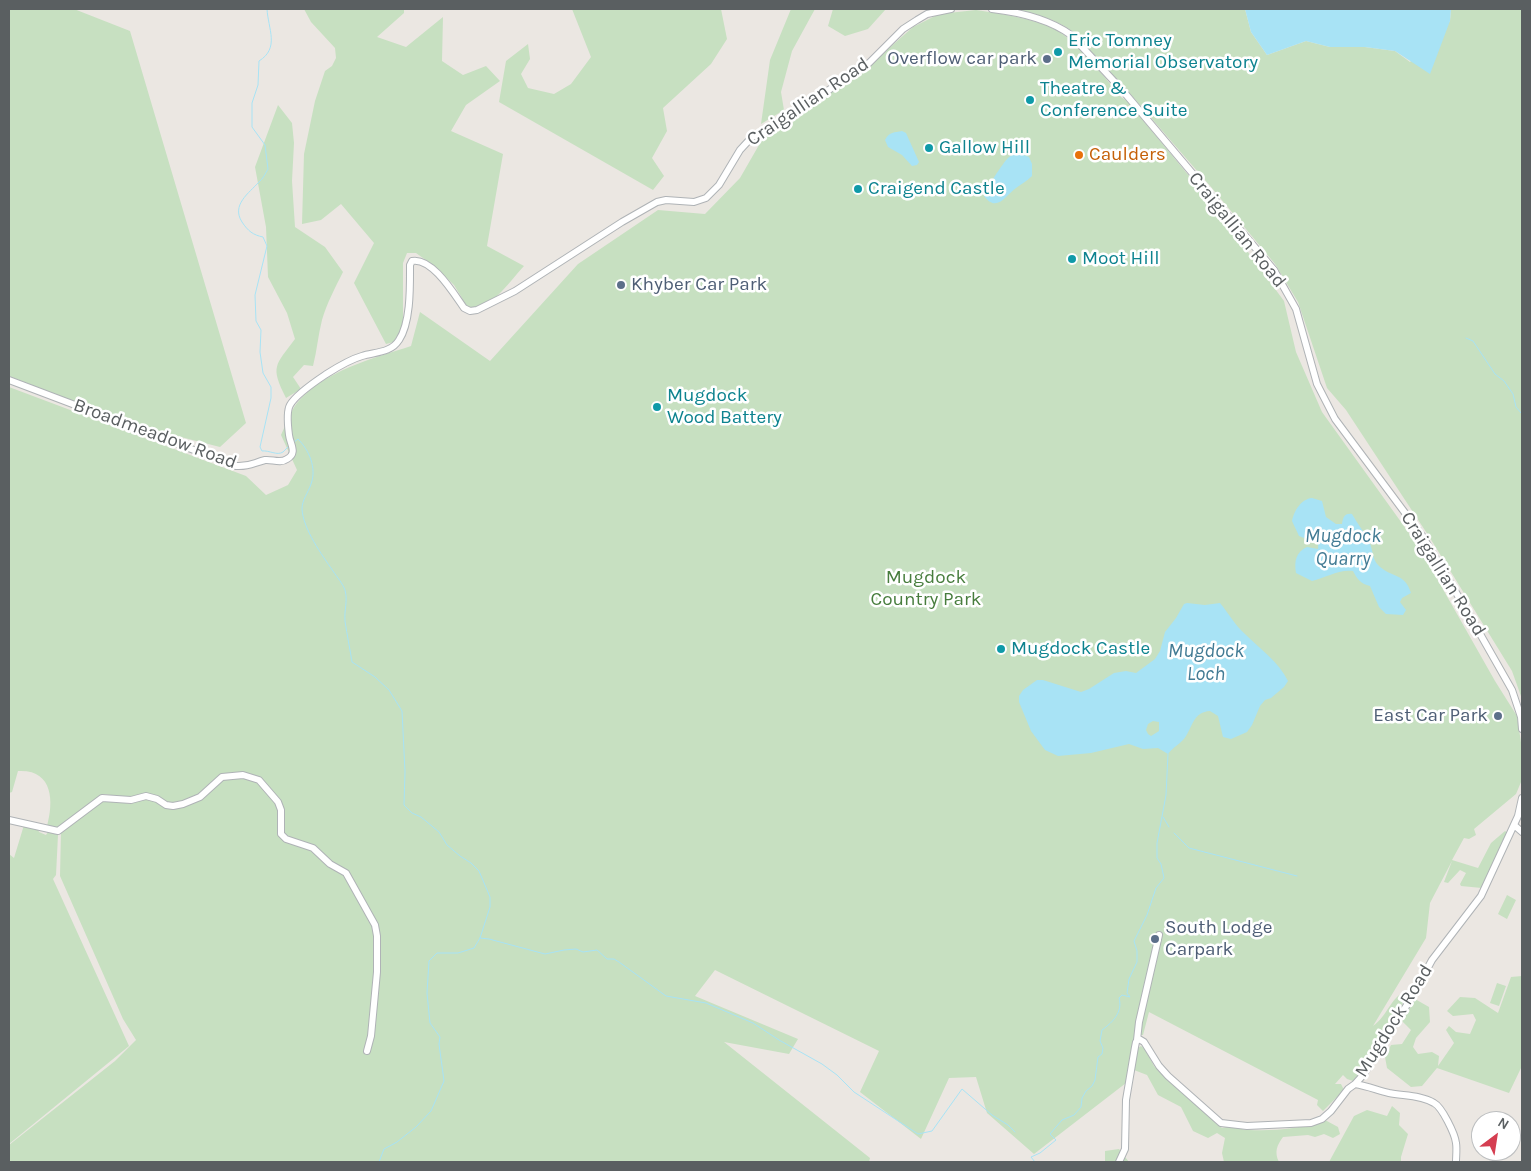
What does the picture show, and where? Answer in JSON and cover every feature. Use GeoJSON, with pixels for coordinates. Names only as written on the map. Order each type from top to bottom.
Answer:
{"type":"FeatureCollection","features":[{"type":"Feature","properties":{"kind":"street","name":"Craigallian Road"},"geometry":{"type":"LineString","coordinates":[[622,222],[662,200],[694,202],[706,198],[719,185],[740,150],[752,138],[784,120],[869,63],[898,33],[917,20],[927,14],[951,9]]}},
{"type":"Feature","properties":{"kind":"street","name":"Craigallian Road"},"geometry":{"type":"LineString","coordinates":[[992,9],[1035,18],[1063,29],[1071,35],[1123,92],[1274,270],[1296,308],[1317,384],[1335,419],[1428,545],[1512,690],[1521,716],[1522,729]]}},
{"type":"Feature","properties":{"kind":"street","name":"Broadmeadow Road"},"geometry":{"type":"LineString","coordinates":[[9,380],[236,466],[250,466],[267,460],[283,461],[291,456],[293,448],[290,438],[289,408],[292,402],[321,377],[343,364],[362,356],[384,351],[398,342],[406,323],[410,265],[412,261],[418,260],[437,272],[464,308],[470,311],[477,310],[515,291],[622,222]]}},
{"type":"Feature","properties":{"kind":"street"},"geometry":{"type":"LineString","coordinates":[[9,820],[58,831],[102,798],[131,800],[146,796],[173,806],[200,797],[222,778],[242,775],[259,780],[278,802],[281,810],[282,834],[286,839],[313,848],[330,864],[346,873],[375,925],[378,936],[377,972],[371,1036],[367,1051]]}},
{"type":"Feature","properties":{"kind":"street"},"geometry":{"type":"LineString","coordinates":[[1522,798],[1520,816],[1514,825],[1522,832]]}},
{"type":"Feature","properties":{"kind":"street","name":"Mugdock Road"},"geometry":{"type":"LineString","coordinates":[[1137,1040],[1142,1039],[1159,1066],[1168,1076],[1222,1123],[1247,1126],[1311,1123],[1322,1119],[1331,1112],[1348,1089],[1364,1074],[1412,997],[1432,960],[1481,896],[1514,825]]}},
{"type":"Feature","properties":{"kind":"street"},"geometry":{"type":"LineString","coordinates":[[1119,1162],[1125,1149],[1126,1100],[1139,1022],[1159,935]]}},
{"type":"Feature","properties":{"kind":"street"},"geometry":{"type":"LineString","coordinates":[[1364,1074],[1368,1086]]}},
{"type":"Feature","properties":{"kind":"street"},"geometry":{"type":"LineString","coordinates":[[1355,1084],[1415,1096],[1434,1102],[1439,1106],[1454,1135],[1456,1162]]}},
{"type":"Feature","properties":{"kind":"green space"},"geometry":{"type":"Polygon","coordinates":[[[9,9],[74,9],[130,31],[246,423],[220,447],[161,432],[87,407],[9,376],[9,9]]]}},
{"type":"Feature","properties":{"kind":"green space"},"geometry":{"type":"Polygon","coordinates":[[[304,9],[404,9],[404,13],[377,37],[406,47],[443,17],[442,61],[463,75],[486,66],[500,81],[466,105],[451,131],[503,154],[487,246],[524,266],[499,294],[484,306],[468,308],[454,285],[434,266],[416,253],[407,253],[403,263],[403,325],[394,342],[386,344],[354,283],[374,243],[341,204],[321,220],[302,224],[304,154],[315,101],[325,71],[332,66],[336,58],[335,48],[311,22],[304,9]]]}},
{"type":"Feature","properties":{"kind":"green space"},"geometry":{"type":"Polygon","coordinates":[[[572,9],[721,9],[727,39],[711,64],[663,108],[667,131],[652,158],[664,176],[653,190],[499,102],[506,61],[528,44],[530,59],[521,74],[528,88],[554,94],[571,84],[591,57],[572,9]]]}},
{"type":"Feature","properties":{"kind":"green space"},"geometry":{"type":"Polygon","coordinates":[[[791,9],[815,9],[792,51],[781,92],[784,110],[761,124],[770,60],[791,9]]]}},
{"type":"Feature","properties":{"kind":"green space"},"geometry":{"type":"Polygon","coordinates":[[[833,9],[886,9],[868,29],[845,36],[828,26],[833,9]]]}},
{"type":"Feature","properties":{"kind":"green space"},"geometry":{"type":"Polygon","coordinates":[[[1016,9],[1245,9],[1251,32],[1267,55],[1306,41],[1330,47],[1365,47],[1395,51],[1410,62],[1450,21],[1451,9],[1522,9],[1522,699],[1512,671],[1430,538],[1346,410],[1327,388],[1298,302],[1275,264],[1126,89],[1072,31],[1052,20],[1016,9]]]}},
{"type":"Feature","properties":{"kind":"green space","name":"Mugdock Country Park"},"geometry":{"type":"Polygon","coordinates":[[[976,10],[1008,15],[1042,24],[1069,39],[1093,63],[1121,97],[1127,101],[1214,206],[1284,301],[1296,352],[1322,412],[1419,547],[1517,716],[1522,749],[1521,782],[1516,794],[1474,829],[1476,835],[1469,839],[1464,838],[1452,860],[1478,868],[1491,843],[1505,831],[1508,833],[1482,888],[1461,886],[1460,884],[1466,873],[1460,870],[1448,883],[1444,882],[1452,861],[1430,903],[1426,938],[1373,1026],[1395,999],[1404,992],[1405,1000],[1370,1052],[1362,1071],[1353,1081],[1343,1075],[1335,1084],[1341,1084],[1344,1090],[1323,1111],[1317,1105],[1318,1100],[1149,1012],[1143,1035],[1135,1035],[1126,1083],[1034,1154],[987,1113],[976,1077],[949,1078],[921,1139],[860,1092],[879,1051],[715,970],[695,996],[798,1039],[789,1054],[724,1042],[870,1158],[869,1162],[11,1162],[9,1159],[9,1145],[115,1061],[136,1040],[123,1019],[60,876],[61,831],[106,798],[130,804],[139,799],[137,795],[132,798],[103,794],[57,829],[47,826],[50,797],[48,788],[38,775],[18,771],[12,792],[9,793],[9,387],[246,476],[266,495],[288,485],[297,470],[281,435],[297,403],[321,382],[335,374],[365,361],[411,346],[420,312],[490,361],[578,264],[658,210],[705,214],[740,178],[763,138],[870,65],[913,27],[939,14],[976,10]]]}},
{"type":"Feature","properties":{"kind":"green space"},"geometry":{"type":"Polygon","coordinates":[[[278,105],[292,123],[294,143],[292,181],[295,227],[325,247],[343,272],[322,320],[313,366],[304,365],[293,377],[301,389],[286,398],[278,379],[277,367],[279,361],[295,339],[287,313],[268,277],[266,227],[255,167],[278,105]]]}},
{"type":"Feature","properties":{"kind":"green space"},"geometry":{"type":"Polygon","coordinates":[[[24,825],[38,829],[39,832],[46,835],[48,832],[58,835],[56,875],[53,879],[129,1046],[9,1144],[9,854],[14,858],[24,825]]]}},
{"type":"Feature","properties":{"kind":"green space"},"geometry":{"type":"Polygon","coordinates":[[[1507,895],[1516,900],[1507,919],[1498,914],[1507,895]]]}},
{"type":"Feature","properties":{"kind":"green space"},"geometry":{"type":"Polygon","coordinates":[[[1522,976],[1522,1068],[1509,1093],[1437,1068],[1422,1086],[1411,1087],[1387,1068],[1385,1057],[1391,1045],[1402,1044],[1411,1030],[1402,1021],[1415,999],[1429,1007],[1430,1022],[1416,1038],[1413,1047],[1418,1054],[1432,1052],[1439,1056],[1438,1066],[1454,1043],[1446,1030],[1449,1026],[1456,1032],[1470,1034],[1476,1020],[1473,1014],[1453,1016],[1447,1011],[1460,997],[1475,998],[1498,1013],[1511,977],[1522,976]]]}},
{"type":"Feature","properties":{"kind":"green space"},"geometry":{"type":"Polygon","coordinates":[[[1497,983],[1506,986],[1499,1006],[1490,1003],[1497,983]]]}},
{"type":"Feature","properties":{"kind":"green space"},"geometry":{"type":"Polygon","coordinates":[[[1141,1046],[1145,1049],[1154,1066],[1222,1128],[1278,1130],[1306,1126],[1325,1120],[1338,1127],[1340,1134],[1333,1138],[1324,1134],[1315,1137],[1308,1135],[1283,1137],[1277,1149],[1279,1162],[1224,1162],[1222,1153],[1225,1138],[1217,1133],[1208,1138],[1193,1131],[1181,1107],[1158,1095],[1147,1075],[1134,1070],[1135,1055],[1141,1046]]]}},
{"type":"Feature","properties":{"kind":"green space"},"geometry":{"type":"Polygon","coordinates":[[[1392,1106],[1400,1113],[1399,1125],[1408,1134],[1401,1162],[1329,1162],[1354,1116],[1367,1110],[1387,1116],[1392,1106]]]}},
{"type":"Feature","properties":{"kind":"green space"},"geometry":{"type":"Polygon","coordinates":[[[1119,1149],[1129,1162],[1105,1162],[1105,1151],[1119,1149]]]}},
{"type":"Feature","properties":{"kind":"water"},"geometry":{"type":"Polygon","coordinates":[[[1245,9],[1451,9],[1450,21],[1430,74],[1395,51],[1365,47],[1330,47],[1306,41],[1267,55],[1251,32],[1245,9]]]}},
{"type":"Feature","properties":{"kind":"water"},"geometry":{"type":"Polygon","coordinates":[[[902,131],[906,133],[919,162],[917,165],[912,166],[902,155],[888,147],[885,140],[887,137],[892,133],[902,131]]]}},
{"type":"Feature","properties":{"kind":"water"},"geometry":{"type":"Polygon","coordinates":[[[1019,153],[1029,157],[1032,164],[1032,176],[1001,201],[993,203],[989,201],[984,196],[987,188],[1008,158],[1019,153]]]}},
{"type":"Feature","properties":{"kind":"water","name":"Mugdock Quarry"},"geometry":{"type":"Polygon","coordinates":[[[1312,498],[1322,501],[1326,517],[1336,524],[1342,524],[1343,518],[1346,515],[1352,514],[1369,541],[1377,564],[1405,582],[1411,593],[1402,598],[1400,602],[1406,610],[1403,615],[1386,614],[1379,607],[1370,586],[1360,581],[1353,571],[1337,572],[1312,581],[1296,573],[1295,565],[1300,551],[1307,547],[1318,549],[1318,541],[1314,534],[1304,538],[1299,536],[1292,521],[1294,513],[1299,506],[1312,498]]]}},
{"type":"Feature","properties":{"kind":"water","name":"Mugdock Loch"},"geometry":{"type":"Polygon","coordinates":[[[1220,603],[1241,631],[1274,662],[1288,681],[1284,687],[1271,698],[1265,700],[1260,706],[1247,732],[1231,739],[1223,737],[1218,716],[1210,711],[1197,716],[1184,738],[1168,754],[1158,748],[1143,749],[1129,744],[1091,753],[1058,756],[1045,750],[1031,731],[1019,702],[1019,696],[1023,690],[1037,680],[1043,680],[1081,692],[1114,673],[1126,671],[1136,673],[1155,659],[1160,651],[1165,632],[1184,604],[1205,605],[1220,603]],[[1153,721],[1148,724],[1146,730],[1148,734],[1151,736],[1159,731],[1159,722],[1153,721]]]}},
{"type":"Feature","properties":{"kind":"waterway"},"geometry":{"type":"LineString","coordinates":[[267,9],[271,44],[265,56],[259,61],[258,85],[252,103],[252,127],[265,145],[268,169],[262,179],[246,195],[240,205],[239,216],[249,230],[263,237],[267,246],[255,295],[256,321],[261,330],[260,352],[263,373],[271,387],[271,398],[260,447],[262,451],[281,453],[289,446]]}},
{"type":"Feature","properties":{"kind":"waterway"},"geometry":{"type":"LineString","coordinates":[[1466,338],[1473,341],[1495,374],[1504,381],[1513,394],[1516,407],[1522,414]]}},
{"type":"Feature","properties":{"kind":"waterway"},"geometry":{"type":"LineString","coordinates":[[294,442],[298,439],[306,448],[311,460],[313,478],[303,503],[303,517],[314,542],[345,590],[345,621],[352,662],[375,677],[389,690],[402,711],[405,772],[404,805],[439,832],[447,845],[479,871],[490,897],[490,907],[480,938],[474,948],[458,953],[437,953],[429,961],[427,993],[430,1023],[440,1037],[439,1044],[444,1081],[431,1111],[416,1127],[397,1142],[384,1149],[379,1162]]}},
{"type":"Feature","properties":{"kind":"waterway"},"geometry":{"type":"LineString","coordinates":[[1035,1162],[1031,1157],[1040,1153],[1056,1140],[1050,1134],[1062,1120],[1074,1115],[1081,1107],[1082,1098],[1095,1080],[1098,1057],[1102,1054],[1103,1048],[1100,1041],[1102,1030],[1116,1016],[1120,1008],[1119,998],[1122,995],[1130,997],[1127,993],[1129,979],[1137,962],[1137,951],[1134,941],[1147,915],[1156,888],[1164,878],[1161,864],[1157,858],[1157,843],[1166,795],[1168,754]]}},
{"type":"Feature","properties":{"kind":"waterway"},"geometry":{"type":"LineString","coordinates":[[1163,817],[1169,827]]}},
{"type":"Feature","properties":{"kind":"waterway"},"geometry":{"type":"LineString","coordinates":[[1174,833],[1189,848],[1297,876]]}},
{"type":"Feature","properties":{"kind":"waterway"},"geometry":{"type":"LineString","coordinates":[[480,938],[545,954],[576,949],[583,952],[597,950],[607,959],[614,959],[619,962],[666,996],[706,1003],[753,1023],[822,1064],[837,1075],[854,1092],[918,1134],[932,1131],[962,1089],[1015,1132]]}},
{"type":"Feature","properties":{"kind":"place","name":"Eric Tomney Memorial Observatory"},"geometry":{"type":"Point","coordinates":[1058,52]}},
{"type":"Feature","properties":{"kind":"place","name":"Overflow car park"},"geometry":{"type":"Point","coordinates":[1047,59]}},
{"type":"Feature","properties":{"kind":"place","name":"Theatre & Conference Suite"},"geometry":{"type":"Point","coordinates":[1030,100]}},
{"type":"Feature","properties":{"kind":"place","name":"Gallow Hill"},"geometry":{"type":"Point","coordinates":[929,148]}},
{"type":"Feature","properties":{"kind":"place","name":"Caulders"},"geometry":{"type":"Point","coordinates":[1079,155]}},
{"type":"Feature","properties":{"kind":"place","name":"Craigend Castle"},"geometry":{"type":"Point","coordinates":[858,189]}},
{"type":"Feature","properties":{"kind":"place","name":"Moot Hill"},"geometry":{"type":"Point","coordinates":[1072,259]}},
{"type":"Feature","properties":{"kind":"place","name":"Khyber Car Park"},"geometry":{"type":"Point","coordinates":[621,285]}},
{"type":"Feature","properties":{"kind":"place","name":"Mugdock Wood Battery"},"geometry":{"type":"Point","coordinates":[657,407]}},
{"type":"Feature","properties":{"kind":"place","name":"Mugdock Castle"},"geometry":{"type":"Point","coordinates":[1001,649]}},
{"type":"Feature","properties":{"kind":"place","name":"East Car Park"},"geometry":{"type":"Point","coordinates":[1498,716]}},
{"type":"Feature","properties":{"kind":"place","name":"South Lodge Carpark"},"geometry":{"type":"Point","coordinates":[1155,939]}}]}
